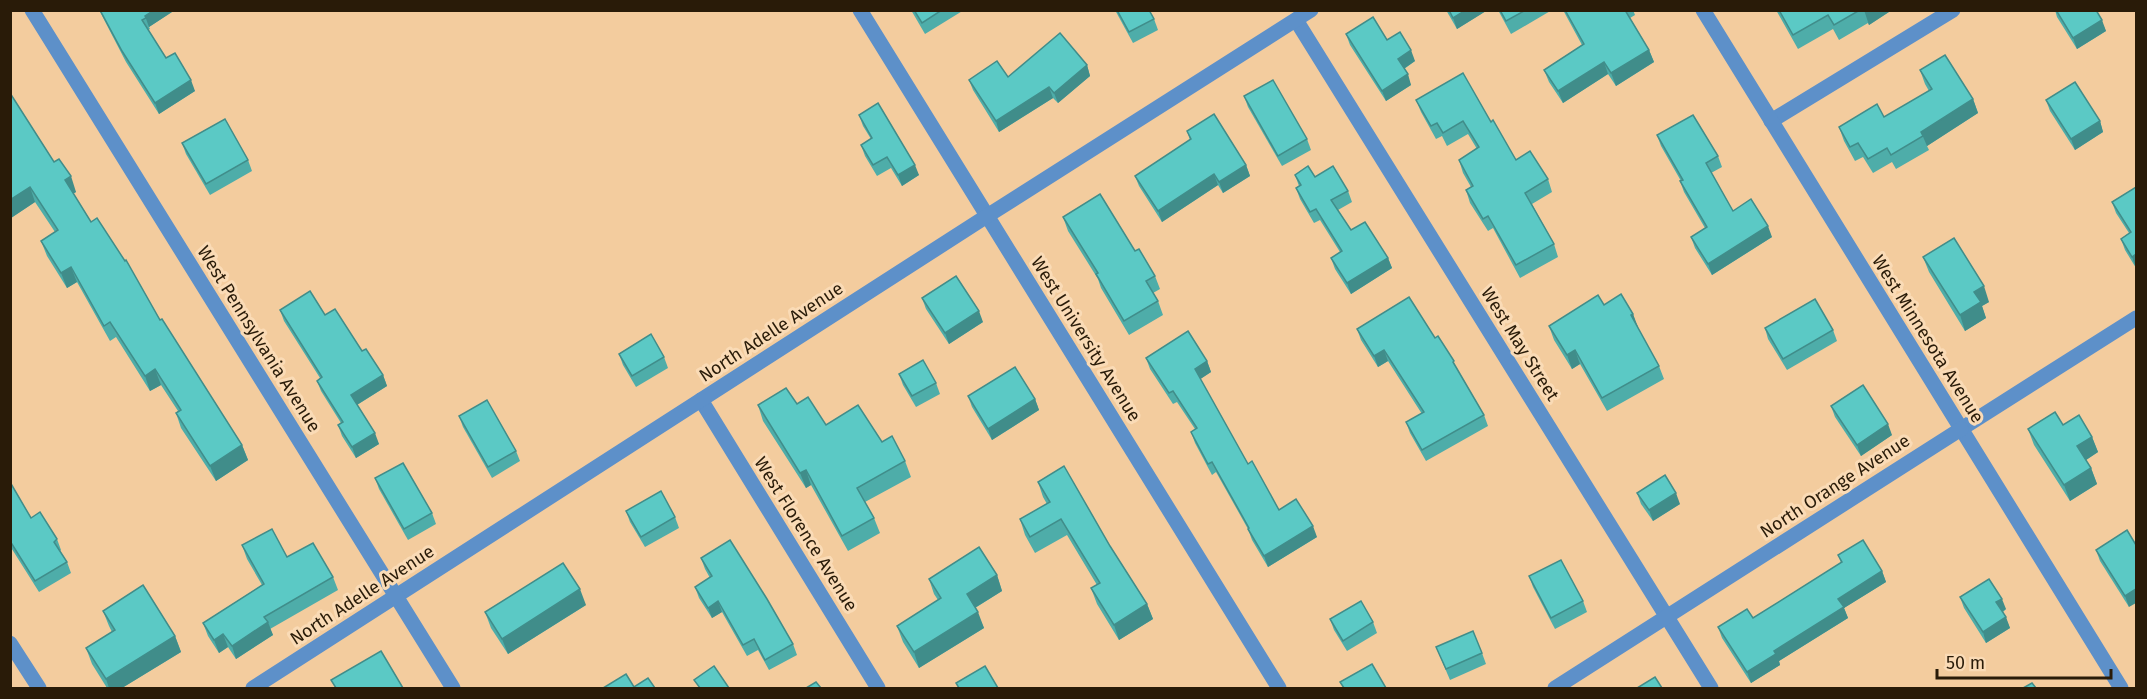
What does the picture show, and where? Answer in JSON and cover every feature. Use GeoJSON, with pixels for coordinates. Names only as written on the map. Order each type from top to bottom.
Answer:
{"type":"FeatureCollection","features":[{"type":"Feature","properties":{"kind":"street","name":"West Pennsylvania Avenue"},"geometry":{"type":"LineString","coordinates":[[32,10],[453,688]]}},
{"type":"Feature","properties":{"kind":"street","name":"West University Avenue"},"geometry":{"type":"LineString","coordinates":[[860,10],[1279,688]]}},
{"type":"Feature","properties":{"kind":"street","name":"North Adelle Avenue"},"geometry":{"type":"LineString","coordinates":[[253,688],[1311,10]]}},
{"type":"Feature","properties":{"kind":"street","name":"West Minnesota Avenue"},"geometry":{"type":"LineString","coordinates":[[1703,10],[2121,688]]}},
{"type":"Feature","properties":{"kind":"street"},"geometry":{"type":"LineString","coordinates":[[1771,121],[1953,10]]}},
{"type":"Feature","properties":{"kind":"street","name":"West May Street"},"geometry":{"type":"LineString","coordinates":[[1296,20],[1711,688]]}},
{"type":"Feature","properties":{"kind":"street","name":"North Orange Avenue"},"geometry":{"type":"LineString","coordinates":[[1555,688],[2136,318]]}},
{"type":"Feature","properties":{"kind":"street","name":"West Florence Avenue"},"geometry":{"type":"LineString","coordinates":[[701,400],[878,688]]}},
{"type":"Feature","properties":{"kind":"street"},"geometry":{"type":"LineString","coordinates":[[10,643],[39,688]]}},
{"type":"Feature","properties":{"kind":"building"},"geometry":{"type":"Polygon","coordinates":[[[100,10],[154,10],[142,20],[166,58],[175,53],[191,80],[155,103],[122,51],[100,10]]]}},
{"type":"Feature","properties":{"kind":"building"},"geometry":{"type":"Polygon","coordinates":[[[914,10],[942,10],[922,23],[914,10]]]}},
{"type":"Feature","properties":{"kind":"building"},"geometry":{"type":"Polygon","coordinates":[[[1117,10],[1149,10],[1154,19],[1129,32],[1117,10]]]}},
{"type":"Feature","properties":{"kind":"building"},"geometry":{"type":"Polygon","coordinates":[[[1449,10],[1466,10],[1453,18],[1449,10]]]}},
{"type":"Feature","properties":{"kind":"building"},"geometry":{"type":"Polygon","coordinates":[[[1500,10],[1526,10],[1506,21],[1500,10]]]}},
{"type":"Feature","properties":{"kind":"building"},"geometry":{"type":"Polygon","coordinates":[[[1565,10],[1625,10],[1649,50],[1611,73],[1604,62],[1558,91],[1544,70],[1584,44],[1565,10]]]}},
{"type":"Feature","properties":{"kind":"building"},"geometry":{"type":"Polygon","coordinates":[[[1779,10],[1860,10],[1834,25],[1828,15],[1793,35],[1779,10]]]}},
{"type":"Feature","properties":{"kind":"building"},"geometry":{"type":"Polygon","coordinates":[[[2056,10],[2096,10],[2102,20],[2073,38],[2056,10]]]}},
{"type":"Feature","properties":{"kind":"building"},"geometry":{"type":"Polygon","coordinates":[[[1373,17],[1387,40],[1400,32],[1411,50],[1398,59],[1408,74],[1382,91],[1346,34],[1373,17]]]}},
{"type":"Feature","properties":{"kind":"building"},"geometry":{"type":"Polygon","coordinates":[[[1060,33],[1087,65],[1054,93],[1049,87],[996,121],[969,80],[997,61],[1008,77],[1060,33]]]}},
{"type":"Feature","properties":{"kind":"building"},"geometry":{"type":"Polygon","coordinates":[[[1945,55],[1973,99],[1921,132],[1923,136],[1891,155],[1887,148],[1868,159],[1858,143],[1850,147],[1839,127],[1877,104],[1884,117],[1932,89],[1920,70],[1945,55]]]}},
{"type":"Feature","properties":{"kind":"building"},"geometry":{"type":"Polygon","coordinates":[[[1463,73],[1516,160],[1530,151],[1548,179],[1525,193],[1554,244],[1516,265],[1488,216],[1483,219],[1466,190],[1473,186],[1459,160],[1479,147],[1463,121],[1443,133],[1437,123],[1431,126],[1416,100],[1463,73]]]}},
{"type":"Feature","properties":{"kind":"building"},"geometry":{"type":"Polygon","coordinates":[[[1273,80],[1307,139],[1278,156],[1244,96],[1273,80]]]}},
{"type":"Feature","properties":{"kind":"building"},"geometry":{"type":"Polygon","coordinates":[[[2075,82],[2100,121],[2071,139],[2046,100],[2075,82]]]}},
{"type":"Feature","properties":{"kind":"building"},"geometry":{"type":"Polygon","coordinates":[[[10,93],[54,162],[59,159],[71,176],[65,180],[91,222],[97,218],[126,260],[160,320],[162,319],[242,445],[210,466],[176,413],[181,410],[155,369],[145,376],[110,322],[104,326],[71,267],[61,273],[41,241],[58,230],[30,187],[10,200],[10,93]]]}},
{"type":"Feature","properties":{"kind":"building"},"geometry":{"type":"Polygon","coordinates":[[[878,103],[915,165],[898,175],[887,157],[873,165],[861,145],[872,138],[859,115],[878,103]]]}},
{"type":"Feature","properties":{"kind":"building"},"geometry":{"type":"Polygon","coordinates":[[[1214,114],[1246,165],[1219,182],[1214,174],[1158,211],[1135,176],[1191,139],[1187,131],[1214,114]]]}},
{"type":"Feature","properties":{"kind":"building"},"geometry":{"type":"Polygon","coordinates":[[[1693,115],[1718,156],[1706,163],[1733,211],[1751,199],[1768,226],[1708,264],[1691,237],[1707,227],[1657,135],[1693,115]]]}},
{"type":"Feature","properties":{"kind":"building"},"geometry":{"type":"Polygon","coordinates":[[[225,119],[248,160],[206,184],[182,143],[225,119]]]}},
{"type":"Feature","properties":{"kind":"building"},"geometry":{"type":"Polygon","coordinates":[[[1308,166],[1315,177],[1333,166],[1348,191],[1331,200],[1351,230],[1365,222],[1388,258],[1347,283],[1331,258],[1342,251],[1316,209],[1310,212],[1296,188],[1301,185],[1295,175],[1308,166]]]}},
{"type":"Feature","properties":{"kind":"building"},"geometry":{"type":"Polygon","coordinates":[[[2136,187],[2136,254],[2132,257],[2121,239],[2131,232],[2112,202],[2136,187]]]}},
{"type":"Feature","properties":{"kind":"building"},"geometry":{"type":"Polygon","coordinates":[[[1100,194],[1135,251],[1139,249],[1155,276],[1146,281],[1158,301],[1124,321],[1096,274],[1098,273],[1063,217],[1100,194]]]}},
{"type":"Feature","properties":{"kind":"building"},"geometry":{"type":"Polygon","coordinates":[[[1954,238],[1984,286],[1974,292],[1981,302],[1960,315],[1923,257],[1954,238]]]}},
{"type":"Feature","properties":{"kind":"building"},"geometry":{"type":"Polygon","coordinates":[[[956,276],[979,311],[945,333],[922,298],[956,276]]]}},
{"type":"Feature","properties":{"kind":"building"},"geometry":{"type":"Polygon","coordinates":[[[310,291],[325,315],[335,309],[362,351],[366,349],[383,375],[351,395],[375,433],[352,447],[338,425],[343,422],[317,381],[322,377],[280,310],[310,291]]]}},
{"type":"Feature","properties":{"kind":"building"},"geometry":{"type":"Polygon","coordinates":[[[1621,294],[1659,366],[1602,398],[1575,350],[1567,355],[1549,326],[1598,295],[1604,305],[1621,294]]]}},
{"type":"Feature","properties":{"kind":"building"},"geometry":{"type":"Polygon","coordinates":[[[1409,297],[1435,338],[1438,336],[1454,361],[1484,415],[1422,450],[1406,422],[1424,412],[1384,350],[1374,356],[1357,329],[1409,297]]]}},
{"type":"Feature","properties":{"kind":"building"},"geometry":{"type":"Polygon","coordinates":[[[1815,299],[1833,330],[1783,359],[1765,328],[1815,299]]]}},
{"type":"Feature","properties":{"kind":"building"},"geometry":{"type":"Polygon","coordinates":[[[1188,331],[1207,361],[1195,369],[1248,464],[1252,461],[1279,510],[1296,499],[1313,526],[1264,556],[1212,462],[1208,464],[1191,432],[1197,428],[1173,391],[1169,393],[1146,358],[1188,331]]]}},
{"type":"Feature","properties":{"kind":"building"},"geometry":{"type":"Polygon","coordinates":[[[651,334],[664,357],[632,376],[619,354],[651,334]]]}},
{"type":"Feature","properties":{"kind":"building"},"geometry":{"type":"Polygon","coordinates":[[[923,360],[936,383],[912,396],[899,374],[923,360]]]}},
{"type":"Feature","properties":{"kind":"building"},"geometry":{"type":"Polygon","coordinates":[[[1015,367],[1035,399],[988,429],[968,396],[1015,367]]]}},
{"type":"Feature","properties":{"kind":"building"},"geometry":{"type":"Polygon","coordinates":[[[1863,385],[1888,424],[1857,445],[1831,406],[1863,385]]]}},
{"type":"Feature","properties":{"kind":"building"},"geometry":{"type":"Polygon","coordinates":[[[786,388],[797,404],[808,397],[826,425],[858,405],[882,442],[892,436],[905,461],[857,488],[874,518],[842,536],[806,470],[800,473],[758,405],[786,388]]]}},
{"type":"Feature","properties":{"kind":"building"},"geometry":{"type":"Polygon","coordinates":[[[487,400],[516,451],[488,467],[459,416],[487,400]]]}},
{"type":"Feature","properties":{"kind":"building"},"geometry":{"type":"Polygon","coordinates":[[[2055,412],[2063,425],[2079,415],[2092,437],[2077,446],[2091,468],[2064,485],[2028,429],[2055,412]]]}},
{"type":"Feature","properties":{"kind":"building"},"geometry":{"type":"Polygon","coordinates":[[[403,463],[432,513],[404,529],[375,478],[403,463]]]}},
{"type":"Feature","properties":{"kind":"building"},"geometry":{"type":"Polygon","coordinates":[[[1064,466],[1110,546],[1147,604],[1114,625],[1091,588],[1100,583],[1061,519],[1030,537],[1020,519],[1050,502],[1038,482],[1064,466]]]}},
{"type":"Feature","properties":{"kind":"building"},"geometry":{"type":"Polygon","coordinates":[[[1665,475],[1676,493],[1649,510],[1637,493],[1665,475]]]}},
{"type":"Feature","properties":{"kind":"building"},"geometry":{"type":"Polygon","coordinates":[[[10,482],[31,518],[40,512],[57,539],[54,542],[67,562],[35,581],[10,541],[10,482]]]}},
{"type":"Feature","properties":{"kind":"building"},"geometry":{"type":"Polygon","coordinates":[[[661,491],[675,517],[641,537],[626,511],[661,491]]]}},
{"type":"Feature","properties":{"kind":"building"},"geometry":{"type":"Polygon","coordinates":[[[272,529],[287,557],[313,543],[333,577],[264,617],[268,622],[232,646],[223,634],[214,640],[203,623],[264,584],[242,545],[272,529]]]}},
{"type":"Feature","properties":{"kind":"building"},"geometry":{"type":"Polygon","coordinates":[[[2127,530],[2136,545],[2136,589],[2125,596],[2096,550],[2127,530]]]}},
{"type":"Feature","properties":{"kind":"building"},"geometry":{"type":"Polygon","coordinates":[[[730,540],[793,644],[765,660],[754,639],[743,645],[718,601],[708,608],[695,587],[712,576],[701,558],[730,540]]]}},
{"type":"Feature","properties":{"kind":"building"},"geometry":{"type":"Polygon","coordinates":[[[1863,540],[1882,571],[1838,599],[1844,607],[1774,651],[1776,654],[1747,672],[1718,627],[1747,609],[1753,618],[1842,562],[1838,555],[1863,540]]]}},
{"type":"Feature","properties":{"kind":"building"},"geometry":{"type":"Polygon","coordinates":[[[979,547],[997,575],[967,594],[978,612],[914,652],[897,626],[941,598],[929,579],[979,547]]]}},
{"type":"Feature","properties":{"kind":"building"},"geometry":{"type":"Polygon","coordinates":[[[1561,560],[1583,601],[1551,618],[1529,576],[1561,560]]]}},
{"type":"Feature","properties":{"kind":"building"},"geometry":{"type":"Polygon","coordinates":[[[563,563],[580,589],[502,639],[485,612],[563,563]]]}},
{"type":"Feature","properties":{"kind":"building"},"geometry":{"type":"Polygon","coordinates":[[[1989,579],[2002,599],[1996,602],[2006,617],[1983,632],[1960,597],[1989,579]]]}},
{"type":"Feature","properties":{"kind":"building"},"geometry":{"type":"Polygon","coordinates":[[[143,585],[175,636],[106,679],[86,648],[115,630],[103,611],[143,585]]]}},
{"type":"Feature","properties":{"kind":"building"},"geometry":{"type":"Polygon","coordinates":[[[1361,601],[1373,622],[1343,641],[1330,619],[1361,601]]]}},
{"type":"Feature","properties":{"kind":"building"},"geometry":{"type":"Polygon","coordinates":[[[1473,631],[1482,653],[1446,669],[1436,647],[1473,631]]]}},
{"type":"Feature","properties":{"kind":"building"},"geometry":{"type":"Polygon","coordinates":[[[381,651],[403,688],[336,688],[331,680],[381,651]]]}},
{"type":"Feature","properties":{"kind":"building"},"geometry":{"type":"Polygon","coordinates":[[[1372,664],[1386,688],[1344,688],[1340,682],[1372,664]]]}},
{"type":"Feature","properties":{"kind":"building"},"geometry":{"type":"Polygon","coordinates":[[[714,666],[729,688],[700,688],[694,680],[714,666]]]}},
{"type":"Feature","properties":{"kind":"building"},"geometry":{"type":"Polygon","coordinates":[[[985,666],[998,688],[959,688],[956,683],[985,666]]]}},
{"type":"Feature","properties":{"kind":"building"},"geometry":{"type":"Polygon","coordinates":[[[626,674],[634,687],[648,678],[655,688],[603,688],[626,674]]]}},
{"type":"Feature","properties":{"kind":"building"},"geometry":{"type":"Polygon","coordinates":[[[1655,677],[1662,688],[1637,688],[1655,677]]]}},
{"type":"Feature","properties":{"kind":"building"},"geometry":{"type":"Polygon","coordinates":[[[816,682],[821,688],[806,688],[816,682]]]}},
{"type":"Feature","properties":{"kind":"building"},"geometry":{"type":"Polygon","coordinates":[[[2032,683],[2036,688],[2023,688],[2032,683]]]}}]}
